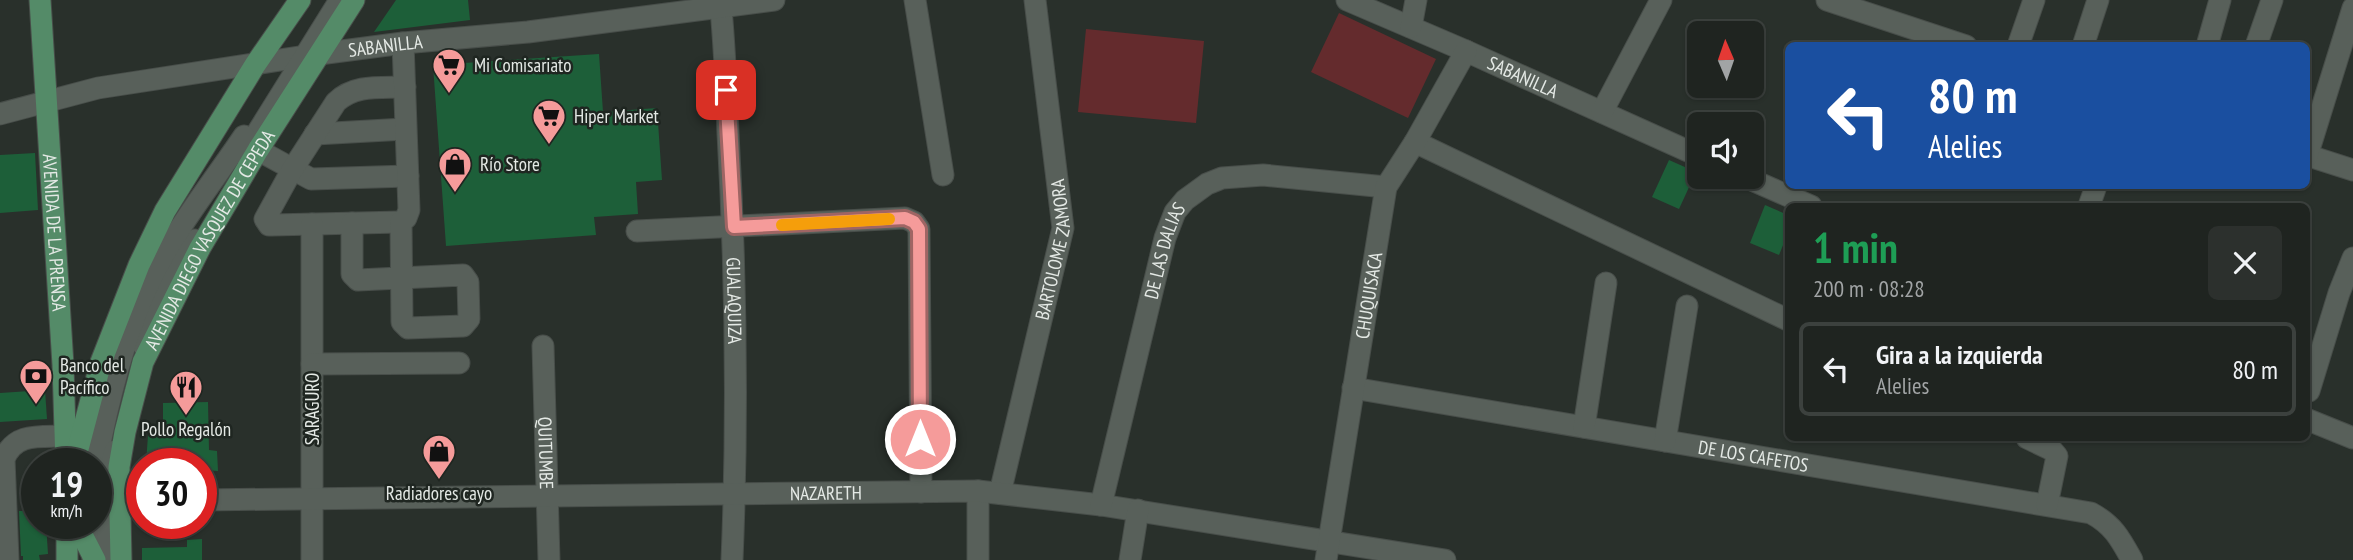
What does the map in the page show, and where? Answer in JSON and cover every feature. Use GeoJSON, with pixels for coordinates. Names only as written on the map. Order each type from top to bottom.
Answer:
{"type":"FeatureCollection","features":[{"type":"Feature","properties":{"kind":"main road","name":"AVENIDA DE LA PRENSA"},"geometry":{"type":"LineString","coordinates":[[40,0],[65,448]]}},
{"type":"Feature","properties":{"kind":"main road"},"geometry":{"type":"LineString","coordinates":[[79,448],[101,362],[139,265],[165,211],[255,65],[300,0]]}},
{"type":"Feature","properties":{"kind":"main road","name":"AVENIDA DIEGO VASQUEZ DE CEPEDA"},"geometry":{"type":"LineString","coordinates":[[126,486],[119,467],[143,362],[200,248],[258,150],[307,56],[354,0]]}},
{"type":"Feature","properties":{"kind":"main road"},"geometry":{"type":"LineString","coordinates":[[62,365],[71,371],[79,372],[101,362]]}},
{"type":"Feature","properties":{"kind":"main road"},"geometry":{"type":"LineString","coordinates":[[121,560],[126,530]]}},
{"type":"Feature","properties":{"kind":"street"},"geometry":{"type":"LineString","coordinates":[[84,545],[107,483],[135,366],[160,299],[338,0]]}},
{"type":"Feature","properties":{"kind":"street","name":"SABANILLA"},"geometry":{"type":"LineString","coordinates":[[0,114],[110,86],[307,56],[403,43],[527,32],[720,4],[774,0]]}},
{"type":"Feature","properties":{"kind":"street"},"geometry":{"type":"LineString","coordinates":[[915,0],[943,175]]}},
{"type":"Feature","properties":{"kind":"street","name":"BARTOLOME ZAMORA"},"geometry":{"type":"LineString","coordinates":[[1000,493],[1063,228],[1035,0]]}},
{"type":"Feature","properties":{"kind":"street","name":"SABANILLA"},"geometry":{"type":"LineString","coordinates":[[1348,0],[1687,151]]}},
{"type":"Feature","properties":{"kind":"street"},"geometry":{"type":"LineString","coordinates":[[1411,27],[1416,0]]}},
{"type":"Feature","properties":{"kind":"street"},"geometry":{"type":"LineString","coordinates":[[1602,112],[1661,0]]}},
{"type":"Feature","properties":{"kind":"street"},"geometry":{"type":"LineString","coordinates":[[1827,0],[1854,4],[1955,42]]}},
{"type":"Feature","properties":{"kind":"street"},"geometry":{"type":"LineString","coordinates":[[2019,42],[2034,0]]}},
{"type":"Feature","properties":{"kind":"street"},"geometry":{"type":"LineString","coordinates":[[2084,42],[2098,0]]}},
{"type":"Feature","properties":{"kind":"street"},"geometry":{"type":"LineString","coordinates":[[2208,42],[2220,0]]}},
{"type":"Feature","properties":{"kind":"street"},"geometry":{"type":"LineString","coordinates":[[2257,42],[2272,0]]}},
{"type":"Feature","properties":{"kind":"street","name":"GUALAQUIZA"},"geometry":{"type":"LineString","coordinates":[[720,4],[734,227],[736,336],[732,560]]}},
{"type":"Feature","properties":{"kind":"street"},"geometry":{"type":"LineString","coordinates":[[2310,145],[2353,8]]}},
{"type":"Feature","properties":{"kind":"street"},"geometry":{"type":"LineString","coordinates":[[403,43],[405,88],[405,129],[409,210],[406,218],[401,222],[312,225],[272,225],[266,222],[265,219],[292,170],[344,95],[357,90],[405,88]]}},
{"type":"Feature","properties":{"kind":"street","name":"CHUQUISACA"},"geometry":{"type":"LineString","coordinates":[[1328,550],[1385,187],[1415,142],[1466,51]]}},
{"type":"Feature","properties":{"kind":"street"},"geometry":{"type":"LineString","coordinates":[[99,448],[121,359],[147,288],[175,239],[307,56]]}},
{"type":"Feature","properties":{"kind":"street"},"geometry":{"type":"LineString","coordinates":[[315,134],[405,129]]}},
{"type":"Feature","properties":{"kind":"street"},"geometry":{"type":"LineString","coordinates":[[1415,142],[1785,319]]}},
{"type":"Feature","properties":{"kind":"street"},"geometry":{"type":"LineString","coordinates":[[258,150],[305,177],[319,180],[408,176]]}},
{"type":"Feature","properties":{"kind":"street"},"geometry":{"type":"LineString","coordinates":[[2310,156],[2353,170]]}},
{"type":"Feature","properties":{"kind":"street","name":"DE LAS DALIAS"},"geometry":{"type":"LineString","coordinates":[[1101,505],[1165,238],[1175,212],[1185,200],[1207,184],[1237,176],[1263,175],[1385,187]]}},
{"type":"Feature","properties":{"kind":"street"},"geometry":{"type":"LineString","coordinates":[[1764,185],[1804,203]]}},
{"type":"Feature","properties":{"kind":"street"},"geometry":{"type":"LineString","coordinates":[[637,230],[905,218],[914,222],[919,229],[921,492]]}},
{"type":"Feature","properties":{"kind":"street"},"geometry":{"type":"LineString","coordinates":[[352,223],[354,278],[358,280],[401,278],[401,222]]}},
{"type":"Feature","properties":{"kind":"street","name":"SARAGURO"},"geometry":{"type":"LineString","coordinates":[[312,225],[312,560]]}},
{"type":"Feature","properties":{"kind":"street"},"geometry":{"type":"LineString","coordinates":[[2310,388],[2339,293],[2353,258]]}},
{"type":"Feature","properties":{"kind":"street"},"geometry":{"type":"LineString","coordinates":[[1584,427],[1606,283]]}},
{"type":"Feature","properties":{"kind":"street"},"geometry":{"type":"LineString","coordinates":[[1665,441],[1688,306]]}},
{"type":"Feature","properties":{"kind":"street","name":"QUITUMBE"},"geometry":{"type":"LineString","coordinates":[[543,346],[549,560]]}},
{"type":"Feature","properties":{"kind":"street"},"geometry":{"type":"LineString","coordinates":[[312,364],[459,363]]}},
{"type":"Feature","properties":{"kind":"street","name":"DE LOS CAFETOS"},"geometry":{"type":"LineString","coordinates":[[1353,388],[2091,513],[2117,533],[2132,560]]}},
{"type":"Feature","properties":{"kind":"street"},"geometry":{"type":"LineString","coordinates":[[2310,421],[2353,438]]}},
{"type":"Feature","properties":{"kind":"street"},"geometry":{"type":"LineString","coordinates":[[8,560],[4,459],[8,450],[15,442],[28,438],[65,436]]}},
{"type":"Feature","properties":{"kind":"street"},"geometry":{"type":"LineString","coordinates":[[2033,441],[2052,450],[2057,456],[2047,505]]}},
{"type":"Feature","properties":{"kind":"street"},"geometry":{"type":"LineString","coordinates":[[978,491],[978,560]]}},
{"type":"Feature","properties":{"kind":"street","name":"NAZARETH"},"geometry":{"type":"LineString","coordinates":[[217,500],[978,491],[1138,510],[1328,550],[1445,560]]}},
{"type":"Feature","properties":{"kind":"street"},"geometry":{"type":"LineString","coordinates":[[1130,560],[1138,510]]}},
{"type":"Feature","properties":{"kind":"shaded area"},"geometry":{"type":"Polygon","coordinates":[[[1339,13],[1436,59],[1408,118],[1311,72],[1339,13]]]}},
{"type":"Feature","properties":{"kind":"shaded area"},"geometry":{"type":"Polygon","coordinates":[[[1086,29],[1204,41],[1196,123],[1078,112],[1086,29]]]}},
{"type":"Feature","properties":{"kind":"building"},"geometry":{"type":"Polygon","coordinates":[[[396,0],[468,0],[470,20],[374,32],[396,0]]]}},
{"type":"Feature","properties":{"kind":"building","name":"Hiper Market"},"geometry":{"type":"Polygon","coordinates":[[[599,54],[603,112],[657,108],[662,180],[636,182],[638,214],[594,217],[596,235],[446,246],[433,65],[599,54]]]}},
{"type":"Feature","properties":{"kind":"building"},"geometry":{"type":"Polygon","coordinates":[[[35,153],[38,210],[0,213],[0,155],[35,153]]]}},
{"type":"Feature","properties":{"kind":"building"},"geometry":{"type":"Polygon","coordinates":[[[1669,160],[1687,168],[1688,189],[1679,209],[1652,197],[1669,160]]]}},
{"type":"Feature","properties":{"kind":"building"},"geometry":{"type":"Polygon","coordinates":[[[1765,205],[1785,214],[1785,240],[1779,255],[1750,243],[1765,205]]]}},
{"type":"Feature","properties":{"kind":"building"},"geometry":{"type":"Polygon","coordinates":[[[45,390],[47,419],[0,422],[0,393],[45,390]]]}},
{"type":"Feature","properties":{"kind":"building"},"geometry":{"type":"Polygon","coordinates":[[[208,402],[209,448],[147,448],[148,435],[163,436],[163,403],[208,402]]]}},
{"type":"Feature","properties":{"kind":"building"},"geometry":{"type":"Polygon","coordinates":[[[19,511],[21,539],[47,539],[48,554],[39,555],[40,560],[23,560],[21,556],[19,511]]]}},
{"type":"Feature","properties":{"kind":"building"},"geometry":{"type":"Polygon","coordinates":[[[202,539],[202,560],[142,560],[142,548],[187,547],[187,540],[202,539]]]}},
{"type":"Feature","properties":{"kind":"slow traffic"},"geometry":{"type":"LineString","coordinates":[[782,225],[889,219]]}},
{"type":"Feature","properties":{"kind":"place","name":"Mi Comisariato"},"geometry":{"type":"Point","coordinates":[449,95]}},
{"type":"Feature","properties":{"kind":"place","name":"Hiper Market"},"geometry":{"type":"Point","coordinates":[549,146]}},
{"type":"Feature","properties":{"kind":"place","name":"Río Store"},"geometry":{"type":"Point","coordinates":[455,194]}},
{"type":"Feature","properties":{"kind":"place","name":"Banco del Pacífico"},"geometry":{"type":"Point","coordinates":[36,406]}},
{"type":"Feature","properties":{"kind":"place","name":"Pollo Regalón"},"geometry":{"type":"Point","coordinates":[186,417]}},
{"type":"Feature","properties":{"kind":"place","name":"Radiadores cayo"},"geometry":{"type":"Point","coordinates":[439,481]}},
{"type":"Feature","properties":{"kind":"route"},"geometry":{"type":"LineString","coordinates":[[726,90],[734,227],[905,218],[914,222],[919,229],[920,439]]}}]}
